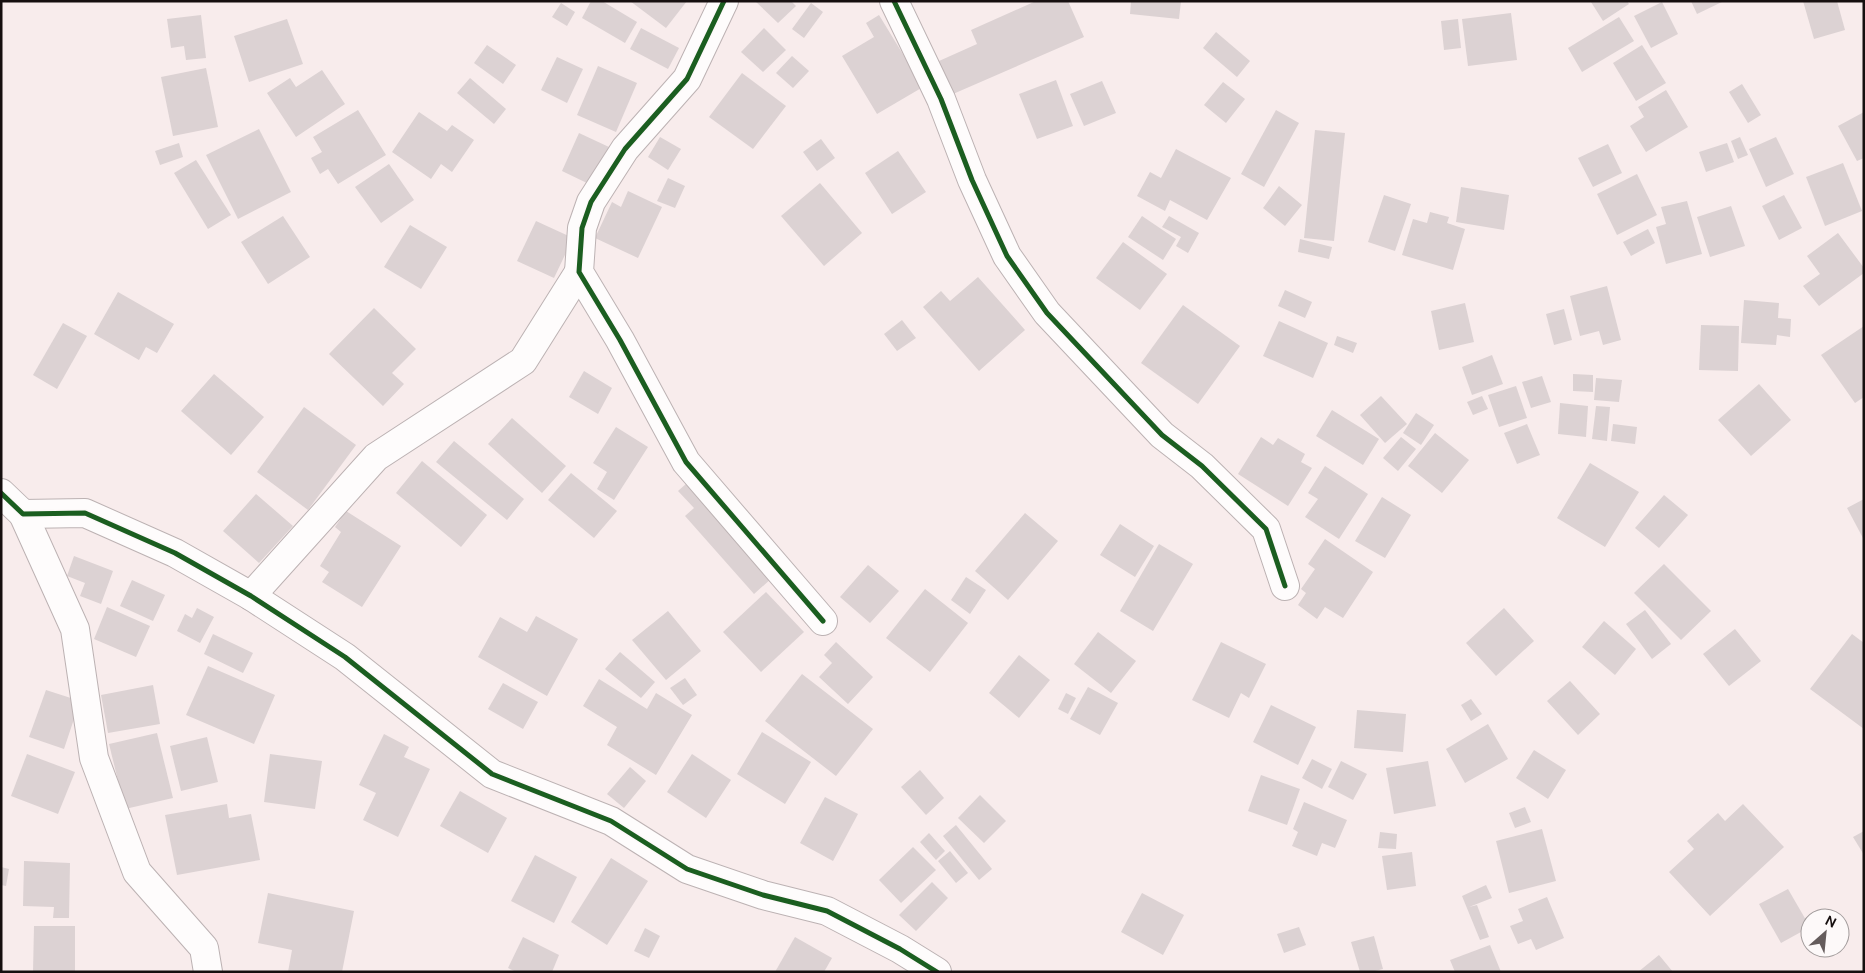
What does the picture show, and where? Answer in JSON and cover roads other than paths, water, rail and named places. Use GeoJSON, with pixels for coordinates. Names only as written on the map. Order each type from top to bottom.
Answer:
{"type":"FeatureCollection","features":[{"type":"Feature","properties":{"kind":"street"},"geometry":{"type":"LineString","coordinates":[[251,596],[376,457],[523,361],[579,272],[582,228],[591,202],[625,150],[687,79],[724,1]]}},
{"type":"Feature","properties":{"kind":"street"},"geometry":{"type":"LineString","coordinates":[[894,1],[941,99],[972,180],[1007,256],[1047,313],[1162,435],[1202,466],[1266,529],[1285,586]]}},
{"type":"Feature","properties":{"kind":"street"},"geometry":{"type":"LineString","coordinates":[[579,272],[620,340],[686,462],[823,621]]}},
{"type":"Feature","properties":{"kind":"street"},"geometry":{"type":"LineString","coordinates":[[1,493],[23,514],[75,629],[94,758],[137,872],[204,948],[208,972]]}},
{"type":"Feature","properties":{"kind":"street"},"geometry":{"type":"LineString","coordinates":[[23,514],[85,513],[175,553],[251,596],[344,657],[492,774],[612,821],[687,869],[763,896],[827,911],[900,948],[937,972]]}}]}
